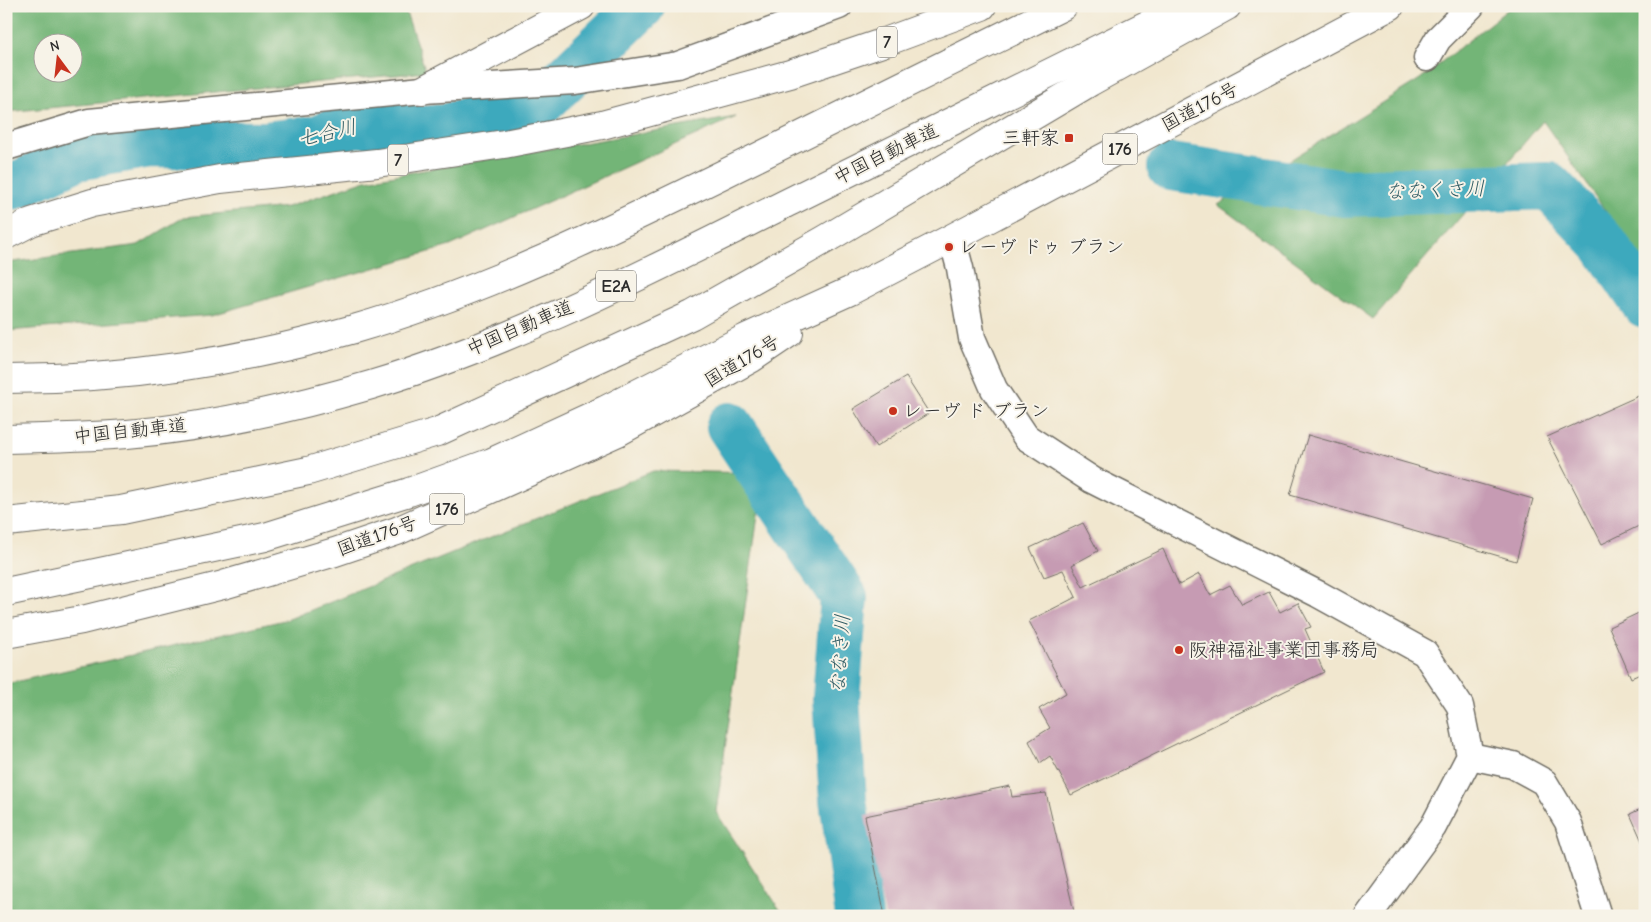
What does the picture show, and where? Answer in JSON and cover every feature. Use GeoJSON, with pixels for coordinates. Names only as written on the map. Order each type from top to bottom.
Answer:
{"type":"FeatureCollection","features":[{"type":"Feature","properties":{"kind":"main road"},"geometry":{"type":"LineString","coordinates":[[422,90],[580,6]]}},
{"type":"Feature","properties":{"kind":"main road","name":"7"},"geometry":{"type":"LineString","coordinates":[[6,235],[31,222],[92,203],[220,179],[376,163],[504,144],[602,125],[790,74],[885,42],[982,6]]}},
{"type":"Feature","properties":{"kind":"main road"},"geometry":{"type":"LineString","coordinates":[[6,379],[57,379],[189,366],[273,350],[356,328],[448,297],[543,259],[630,219],[1063,6]]}},
{"type":"Feature","properties":{"kind":"main road","name":"中国自動車道"},"geometry":{"type":"LineString","coordinates":[[6,439],[129,434],[283,408],[372,384],[464,352],[561,312],[658,267],[1185,6]]}},
{"type":"Feature","properties":{"kind":"main road"},"geometry":{"type":"LineString","coordinates":[[6,522],[122,510],[298,473],[437,432],[692,315],[826,239],[1090,82],[1227,6]]}},
{"type":"Feature","properties":{"kind":"main road","name":"国道176号"},"geometry":{"type":"LineString","coordinates":[[6,592],[265,536],[409,492],[492,462],[605,410],[746,338],[850,291],[1390,6]]}},
{"type":"Feature","properties":{"kind":"main road","name":"国道176号"},"geometry":{"type":"LineString","coordinates":[[6,634],[82,620],[223,585],[335,552],[397,531],[618,432],[752,358],[850,291]]}},
{"type":"Feature","properties":{"kind":"street"},"geometry":{"type":"LineString","coordinates":[[6,147],[89,122],[422,90],[575,81],[678,65],[839,6]]}},
{"type":"Feature","properties":{"kind":"street"},"geometry":{"type":"LineString","coordinates":[[1427,58],[1438,39],[1471,6]]}},
{"type":"Feature","properties":{"kind":"street"},"geometry":{"type":"LineString","coordinates":[[952,238],[960,268],[972,338],[994,389],[1026,437],[1092,480],[1318,594],[1425,653],[1460,706],[1470,756],[1433,827],[1368,916]]}},
{"type":"Feature","properties":{"kind":"street"},"geometry":{"type":"LineString","coordinates":[[1470,756],[1513,765],[1544,782],[1568,822],[1598,916]]}},
{"type":"Feature","properties":{"kind":"green space"},"geometry":{"type":"Polygon","coordinates":[[[6,6],[404,6],[426,72],[6,112],[6,6]]]}},
{"type":"Feature","properties":{"kind":"green space"},"geometry":{"type":"Polygon","coordinates":[[[1512,6],[1645,6],[1645,268],[1543,121],[1373,319],[1218,205],[1420,79],[1512,6]]]}},
{"type":"Feature","properties":{"kind":"green space"},"geometry":{"type":"Polygon","coordinates":[[[736,117],[450,246],[212,315],[6,331],[6,263],[138,245],[184,217],[287,207],[366,180],[736,117]]]}},
{"type":"Feature","properties":{"kind":"green space"},"geometry":{"type":"Polygon","coordinates":[[[653,471],[764,473],[716,812],[784,916],[6,916],[6,684],[289,619],[653,471]]]}},
{"type":"Feature","properties":{"kind":"building"},"geometry":{"type":"Polygon","coordinates":[[[906,377],[929,413],[876,447],[853,409],[906,377]]]}},
{"type":"Feature","properties":{"kind":"building"},"geometry":{"type":"Polygon","coordinates":[[[1645,393],[1645,523],[1602,544],[1547,437],[1645,393]]]}},
{"type":"Feature","properties":{"kind":"building"},"geometry":{"type":"Polygon","coordinates":[[[1308,435],[1533,499],[1516,561],[1290,495],[1308,435]]]}},
{"type":"Feature","properties":{"kind":"building","name":"阪神福祉事業団事務局"},"geometry":{"type":"Polygon","coordinates":[[[1083,523],[1098,551],[1072,565],[1083,587],[1163,549],[1179,585],[1199,574],[1210,595],[1230,585],[1242,605],[1269,592],[1280,612],[1298,603],[1311,627],[1305,629],[1324,672],[1071,795],[1050,756],[1040,763],[1029,741],[1050,728],[1039,709],[1066,693],[1029,621],[1076,597],[1063,570],[1044,577],[1030,548],[1083,523]]]}},
{"type":"Feature","properties":{"kind":"building"},"geometry":{"type":"Polygon","coordinates":[[[1645,610],[1645,672],[1631,678],[1609,627],[1645,610]]]}},
{"type":"Feature","properties":{"kind":"building"},"geometry":{"type":"Polygon","coordinates":[[[1010,786],[1012,797],[1046,793],[1075,916],[885,916],[865,816],[1010,786]]]}},
{"type":"Feature","properties":{"kind":"building"},"geometry":{"type":"Polygon","coordinates":[[[1645,807],[1645,848],[1630,814],[1645,807]]]}},
{"type":"Feature","properties":{"kind":"waterway","name":"七合川"},"geometry":{"type":"LineString","coordinates":[[6,188],[20,184],[76,157],[149,144],[264,145],[317,139],[354,123],[416,129],[445,128],[491,113],[533,110],[641,6]]}},
{"type":"Feature","properties":{"kind":"waterway","name":"ななくさ川"},"geometry":{"type":"LineString","coordinates":[[1171,167],[1345,193],[1549,186],[1604,244],[1645,304]]}},
{"type":"Feature","properties":{"kind":"waterway","name":"ななき川"},"geometry":{"type":"LineString","coordinates":[[730,426],[844,597],[836,699],[843,800],[859,916]]}},
{"type":"Feature","properties":{"kind":"place","name":"三軒家"},"geometry":{"type":"Point","coordinates":[1069,138]}},
{"type":"Feature","properties":{"kind":"place","name":"レーヴ ドゥ ブラン"},"geometry":{"type":"Point","coordinates":[949,247]}},
{"type":"Feature","properties":{"kind":"place","name":"レーヴ ド ブラン"},"geometry":{"type":"Point","coordinates":[893,411]}},
{"type":"Feature","properties":{"kind":"place","name":"阪神福祉事業団事務局"},"geometry":{"type":"Point","coordinates":[1179,650]}}]}
